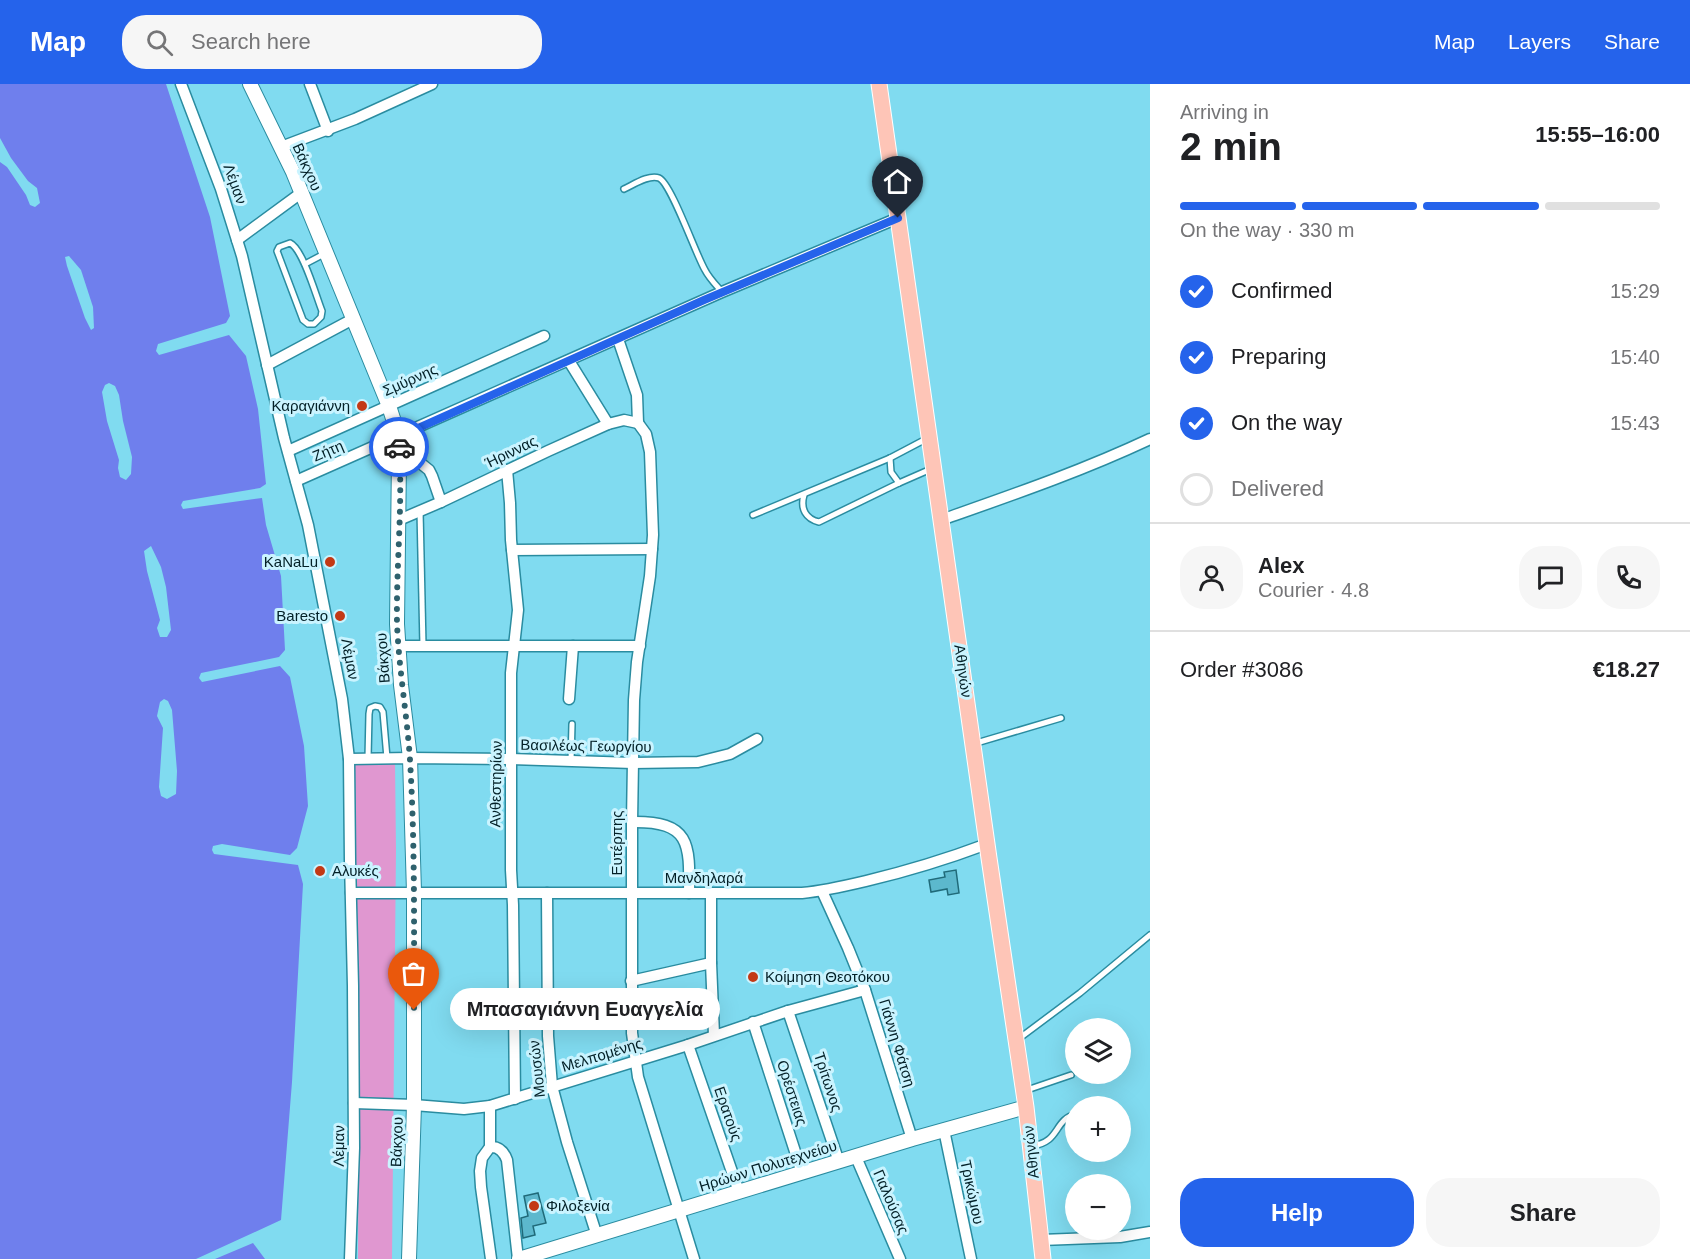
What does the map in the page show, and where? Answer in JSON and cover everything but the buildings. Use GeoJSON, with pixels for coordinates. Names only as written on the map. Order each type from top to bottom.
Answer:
{"type":"FeatureCollection","features":[{"type":"Feature","properties":{"kind":"main road","name":"Αθηνών"},"geometry":{"type":"LineString","coordinates":[[879,84],[1026,1107],[1043,1259]]}},
{"type":"Feature","properties":{"kind":"street","name":"Λέμαν"},"geometry":{"type":"LineString","coordinates":[[181,84],[221,189],[249,283],[318,571],[342,699],[349,759],[351,893],[354,1103],[350,1259]]}},
{"type":"Feature","properties":{"kind":"street","name":"Βάκχου"},"geometry":{"type":"LineString","coordinates":[[250,84],[301,193],[402,436],[399,459],[397,624],[401,685],[410,758],[414,892],[414,1105],[409,1259]]}},
{"type":"Feature","properties":{"kind":"street"},"geometry":{"type":"LineString","coordinates":[[310,84],[328,130]]}},
{"type":"Feature","properties":{"kind":"street"},"geometry":{"type":"LineString","coordinates":[[281,147],[328,130],[432,84]]}},
{"type":"Feature","properties":{"kind":"street"},"geometry":{"type":"LineString","coordinates":[[885,125],[885,99],[888,84]]}},
{"type":"Feature","properties":{"kind":"street"},"geometry":{"type":"LineString","coordinates":[[237,240],[301,193]]}},
{"type":"Feature","properties":{"kind":"street","name":"Ζήτη"},"geometry":{"type":"LineString","coordinates":[[296,481],[402,436],[722,292],[898,218]]}},
{"type":"Feature","properties":{"kind":"street"},"geometry":{"type":"LineString","coordinates":[[267,365],[353,319]]}},
{"type":"Feature","properties":{"kind":"street","name":"Σμύρνης"},"geometry":{"type":"LineString","coordinates":[[288,451],[544,336]]}},
{"type":"Feature","properties":{"kind":"street","name":"Ευτέρπης"},"geometry":{"type":"LineString","coordinates":[[618,339],[637,395],[638,423],[646,434],[651,461],[653,526],[648,591],[639,646],[634,700],[631,981],[634,1061],[694,1259]]}},
{"type":"Feature","properties":{"kind":"street"},"geometry":{"type":"LineString","coordinates":[[569,360],[608,424]]}},
{"type":"Feature","properties":{"kind":"street","name":"Ήριννας"},"geometry":{"type":"LineString","coordinates":[[399,520],[608,424],[624,420],[638,423]]}},
{"type":"Feature","properties":{"kind":"street"},"geometry":{"type":"LineString","coordinates":[[402,436],[414,458],[429,470],[441,502]]}},
{"type":"Feature","properties":{"kind":"street"},"geometry":{"type":"LineString","coordinates":[[941,520],[1112,457],[1150,439]]}},
{"type":"Feature","properties":{"kind":"street","name":"Ανθεστηρίων"},"geometry":{"type":"LineString","coordinates":[[507,470],[518,603],[512,673],[511,759],[515,1098]]}},
{"type":"Feature","properties":{"kind":"street"},"geometry":{"type":"LineString","coordinates":[[512,550],[652,549]]}},
{"type":"Feature","properties":{"kind":"street"},"geometry":{"type":"LineString","coordinates":[[399,646],[639,646]]}},
{"type":"Feature","properties":{"kind":"street"},"geometry":{"type":"LineString","coordinates":[[569,699],[573,646]]}},
{"type":"Feature","properties":{"kind":"street","name":"Βασιλέως Γεωργίου"},"geometry":{"type":"LineString","coordinates":[[349,759],[704,762],[730,754],[757,740]]}},
{"type":"Feature","properties":{"kind":"street"},"geometry":{"type":"LineString","coordinates":[[632,822],[661,823],[680,835],[688,849],[690,860],[689,893]]}},
{"type":"Feature","properties":{"kind":"street","name":"Μανδηλαρά"},"geometry":{"type":"LineString","coordinates":[[351,893],[802,893],[822,891],[927,865],[987,844]]}},
{"type":"Feature","properties":{"kind":"street","name":"Γιάννη Φάτση"},"geometry":{"type":"LineString","coordinates":[[822,891],[865,990],[912,1139]]}},
{"type":"Feature","properties":{"kind":"street","name":"Μουσών"},"geometry":{"type":"LineString","coordinates":[[547,893],[548,1036],[552,1086],[597,1236]]}},
{"type":"Feature","properties":{"kind":"street"},"geometry":{"type":"LineString","coordinates":[[711,893],[714,1035]]}},
{"type":"Feature","properties":{"kind":"street"},"geometry":{"type":"LineString","coordinates":[[631,981],[711,963]]}},
{"type":"Feature","properties":{"kind":"street","name":"Μελπομένης"},"geometry":{"type":"LineString","coordinates":[[354,1103],[464,1109],[490,1106],[688,1045],[788,1011],[865,990]]}},
{"type":"Feature","properties":{"kind":"street","name":"Τρίτωνος"},"geometry":{"type":"LineString","coordinates":[[788,1011],[839,1162]]}},
{"type":"Feature","properties":{"kind":"street","name":"Ορέστειας"},"geometry":{"type":"LineString","coordinates":[[753,1022],[802,1173]]}},
{"type":"Feature","properties":{"kind":"street","name":"Ερατούς"},"geometry":{"type":"LineString","coordinates":[[688,1045],[739,1192]]}},
{"type":"Feature","properties":{"kind":"street"},"geometry":{"type":"LineString","coordinates":[[490,1106],[490,1147],[482,1158],[480,1186],[491,1259]]}},
{"type":"Feature","properties":{"kind":"street","name":"Ηρώων Πολυτεχνείου"},"geometry":{"type":"LineString","coordinates":[[519,1259],[912,1139],[1026,1107]]}},
{"type":"Feature","properties":{"kind":"street","name":"Τρικώμου"},"geometry":{"type":"LineString","coordinates":[[944,1130],[971,1259]]}},
{"type":"Feature","properties":{"kind":"street"},"geometry":{"type":"LineString","coordinates":[[490,1147],[501,1150],[507,1160],[519,1259]]}},
{"type":"Feature","properties":{"kind":"street","name":"Γιαλούσας"},"geometry":{"type":"LineString","coordinates":[[856,1157],[900,1259]]}},
{"type":"Feature","properties":{"kind":"street"},"geometry":{"type":"LineString","coordinates":[[1041,1240],[1120,1237],[1150,1232]]}},
{"type":"Feature","properties":{"kind":"lane"},"geometry":{"type":"LineString","coordinates":[[624,189],[653,178],[664,181],[705,270],[722,292]]}},
{"type":"Feature","properties":{"kind":"lane"},"geometry":{"type":"LineString","coordinates":[[290,243],[295,245],[304,264],[322,311],[321,317],[314,324],[308,324],[303,320],[277,251],[279,247],[290,243]]}},
{"type":"Feature","properties":{"kind":"lane"},"geometry":{"type":"LineString","coordinates":[[304,264],[326,253]]}},
{"type":"Feature","properties":{"kind":"lane"},"geometry":{"type":"LineString","coordinates":[[753,515],[890,458],[929,438]]}},
{"type":"Feature","properties":{"kind":"lane"},"geometry":{"type":"LineString","coordinates":[[890,458],[891,472],[899,483]]}},
{"type":"Feature","properties":{"kind":"lane"},"geometry":{"type":"LineString","coordinates":[[804,495],[802,505],[805,513],[811,520],[819,522],[934,467]]}},
{"type":"Feature","properties":{"kind":"lane"},"geometry":{"type":"LineString","coordinates":[[420,511],[423,646]]}},
{"type":"Feature","properties":{"kind":"lane"},"geometry":{"type":"LineString","coordinates":[[368,759],[369,714],[370,708],[375,706],[380,707],[383,712],[387,758]]}},
{"type":"Feature","properties":{"kind":"lane"},"geometry":{"type":"LineString","coordinates":[[973,744],[1061,718]]}},
{"type":"Feature","properties":{"kind":"lane"},"geometry":{"type":"LineString","coordinates":[[572,724],[572,761]]}},
{"type":"Feature","properties":{"kind":"lane"},"geometry":{"type":"LineString","coordinates":[[1016,1040],[1080,993],[1150,935]]}},
{"type":"Feature","properties":{"kind":"lane"},"geometry":{"type":"LineString","coordinates":[[1023,1091],[1065,1077]]}},
{"type":"Feature","properties":{"kind":"lane"},"geometry":{"type":"LineString","coordinates":[[1030,1147],[1047,1142],[1065,1118]]}},
{"type":"Feature","properties":{"kind":"shaded area"},"geometry":{"type":"Polygon","coordinates":[[[352,762],[395,762],[392,1259],[358,1259],[359,1091],[352,762]]]}},
{"type":"Feature","properties":{"kind":"water"},"geometry":{"type":"Polygon","coordinates":[[[0,84],[166,84],[210,217],[230,316],[226,323],[158,344],[156,351],[159,355],[229,335],[246,356],[258,409],[266,484],[260,488],[183,501],[181,505],[183,509],[262,498],[266,525],[281,576],[285,650],[279,657],[201,673],[199,678],[202,682],[280,666],[290,677],[304,746],[308,806],[297,848],[290,855],[222,844],[213,846],[212,850],[214,854],[298,865],[303,884],[292,1082],[281,1220],[196,1259],[0,1259],[0,84]]]}},
{"type":"Feature","properties":{"kind":"water"},"geometry":{"type":"Polygon","coordinates":[[[253,1243],[265,1259],[215,1259],[253,1243]]]}},
{"type":"Feature","properties":{"kind":"pier"},"geometry":{"type":"Polygon","coordinates":[[[0,138],[28,181],[37,188],[40,203],[35,207],[30,205],[7,167],[0,162],[0,138]]]}},
{"type":"Feature","properties":{"kind":"pier"},"geometry":{"type":"Polygon","coordinates":[[[69,256],[81,270],[93,307],[94,328],[91,330],[67,266],[65,257],[69,256]]]}},
{"type":"Feature","properties":{"kind":"pier"},"geometry":{"type":"Polygon","coordinates":[[[109,383],[115,386],[119,395],[132,457],[131,474],[126,480],[120,477],[119,460],[107,421],[102,392],[105,385],[109,383]]]}},
{"type":"Feature","properties":{"kind":"pier"},"geometry":{"type":"Polygon","coordinates":[[[151,546],[161,567],[166,587],[171,630],[167,637],[160,637],[157,628],[160,620],[144,551],[151,546]]]}},
{"type":"Feature","properties":{"kind":"pier"},"geometry":{"type":"Polygon","coordinates":[[[164,699],[168,701],[172,710],[177,771],[176,794],[167,799],[161,796],[159,787],[163,728],[157,716],[160,702],[164,699]]]}},
{"type":"Feature","properties":{"kind":"way so far"},"geometry":{"type":"LineString","coordinates":[[399,447],[397,624],[401,685],[410,758],[414,892],[414,1010]]}},
{"type":"Feature","properties":{"kind":"place","name":"Καραγιάννη"},"geometry":{"type":"Point","coordinates":[362,406]}},
{"type":"Feature","properties":{"kind":"place","name":"KaNaLu"},"geometry":{"type":"Point","coordinates":[330,562]}},
{"type":"Feature","properties":{"kind":"place","name":"Baresto"},"geometry":{"type":"Point","coordinates":[340,616]}},
{"type":"Feature","properties":{"kind":"place","name":"Αλυκές"},"geometry":{"type":"Point","coordinates":[320,871]}},
{"type":"Feature","properties":{"kind":"place","name":"Κοίμηση Θεοτόκου"},"geometry":{"type":"Point","coordinates":[753,977]}},
{"type":"Feature","properties":{"kind":"place","name":"Μπασαγιάννη Ευαγγελία"},"geometry":{"type":"Point","coordinates":[414,1010]}},
{"type":"Feature","properties":{"kind":"place","name":"Φιλοξενία"},"geometry":{"type":"Point","coordinates":[534,1206]}},
{"type":"Feature","properties":{"kind":"route"},"geometry":{"type":"LineString","coordinates":[[399,447],[398,437],[704,300],[898,218]]}}]}
